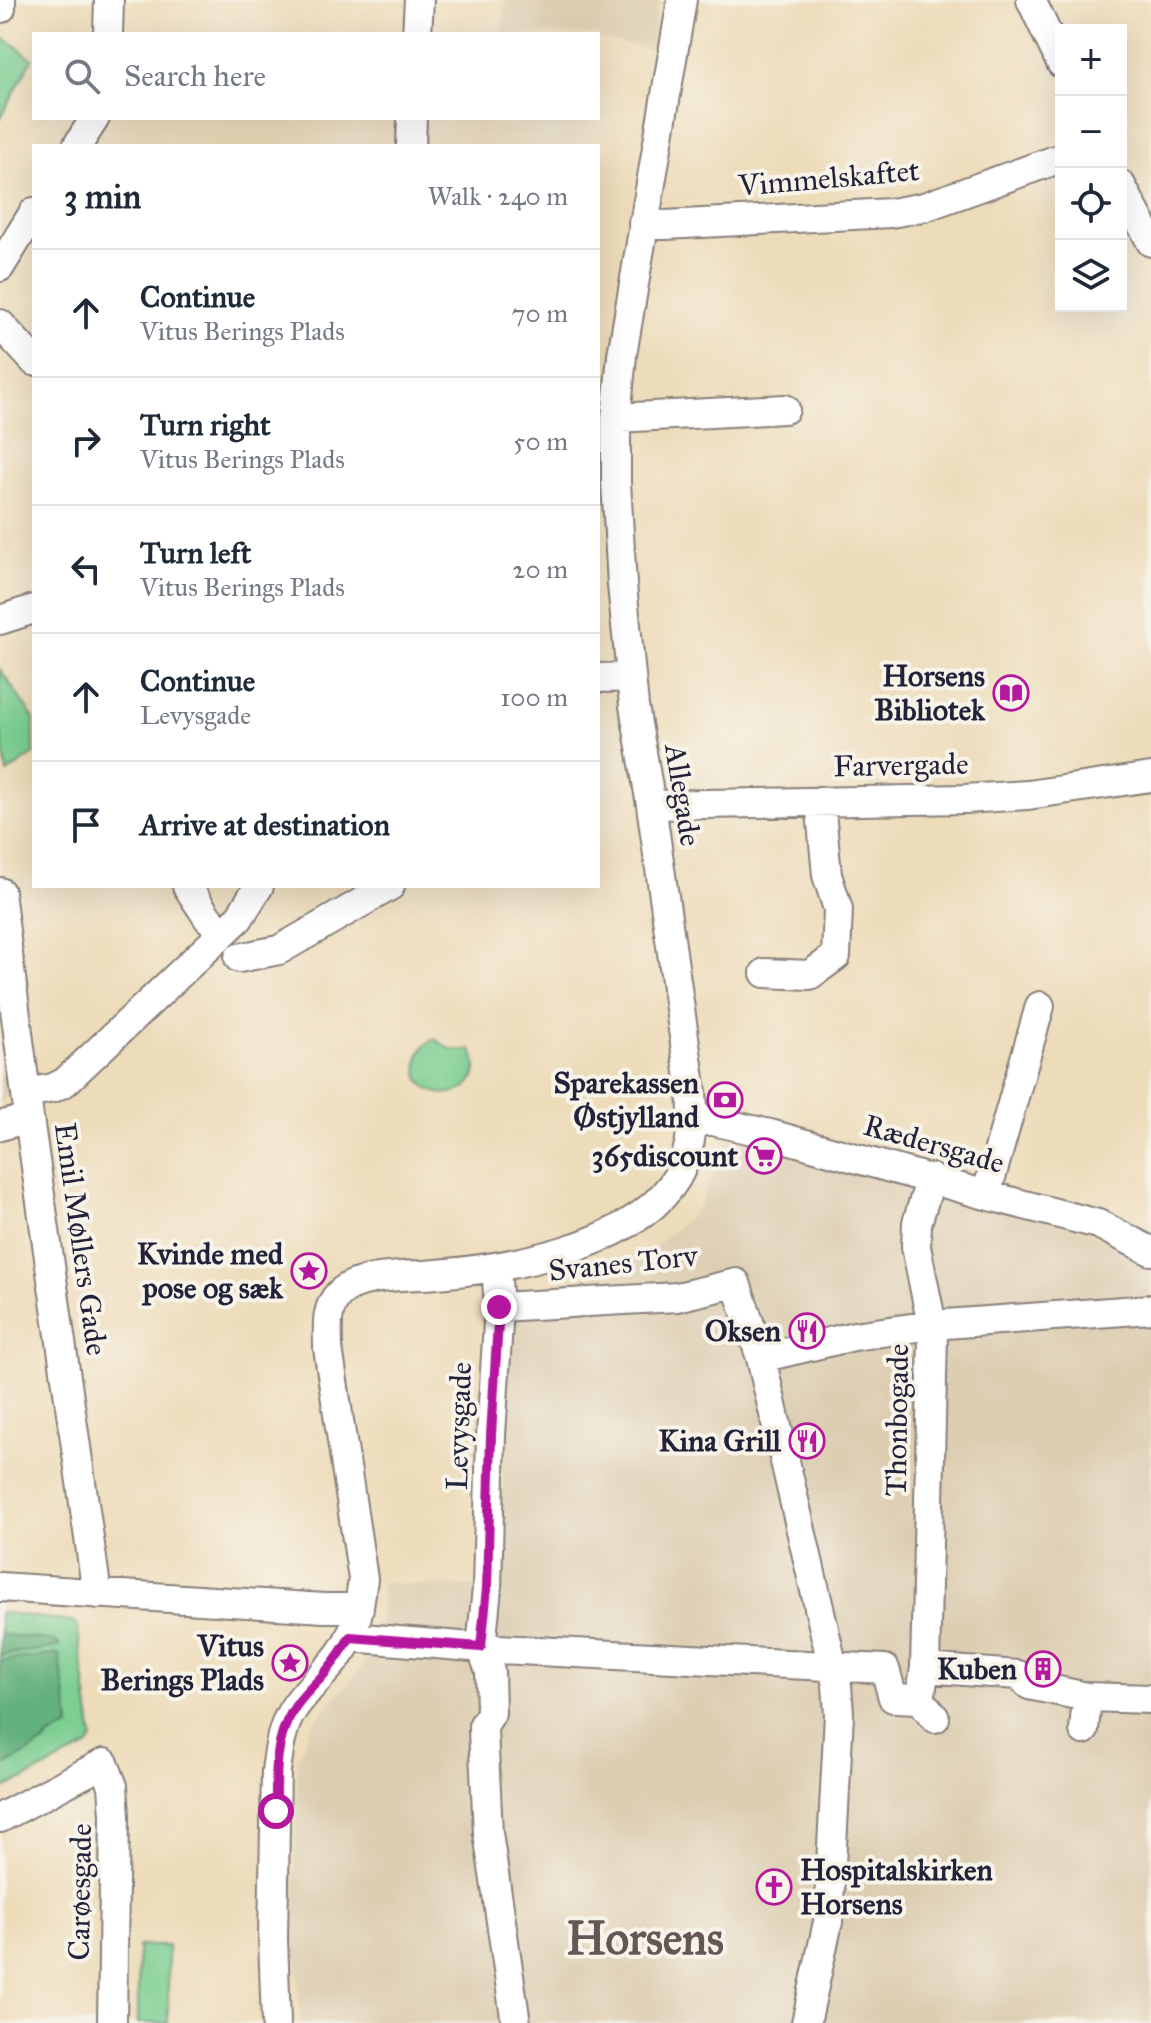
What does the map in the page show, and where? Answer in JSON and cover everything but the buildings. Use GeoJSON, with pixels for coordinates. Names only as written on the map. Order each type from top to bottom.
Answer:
{"type":"FeatureCollection","features":[{"type":"Feature","properties":{"kind":"street"},"geometry":{"type":"LineString","coordinates":[[1,0],[1,8]]}},
{"type":"Feature","properties":{"kind":"street"},"geometry":{"type":"LineString","coordinates":[[108,32],[109,0]]}},
{"type":"Feature","properties":{"kind":"street"},"geometry":{"type":"LineString","coordinates":[[417,32],[419,0]]}},
{"type":"Feature","properties":{"kind":"street","name":"Allegade"},"geometry":{"type":"LineString","coordinates":[[359,1608],[363,1579],[328,1348],[328,1315],[337,1296],[356,1283],[367,1280],[529,1261],[611,1232],[651,1208],[672,1186],[689,1145],[693,1121],[692,1093],[634,706],[616,482],[616,418],[622,355],[682,0]]}},
{"type":"Feature","properties":{"kind":"street"},"geometry":{"type":"LineString","coordinates":[[1031,0],[1055,50]]}},
{"type":"Feature","properties":{"kind":"street"},"geometry":{"type":"LineString","coordinates":[[78,144],[94,120]]}},
{"type":"Feature","properties":{"kind":"street"},"geometry":{"type":"LineString","coordinates":[[411,144],[412,120]]}},
{"type":"Feature","properties":{"kind":"street","name":"Vimmelskaftet"},"geometry":{"type":"LineString","coordinates":[[643,223],[665,225],[891,213],[924,207],[1055,160]]}},
{"type":"Feature","properties":{"kind":"street"},"geometry":{"type":"LineString","coordinates":[[1127,196],[1151,242]]}},
{"type":"Feature","properties":{"kind":"street"},"geometry":{"type":"LineString","coordinates":[[0,267],[31,224]]}},
{"type":"Feature","properties":{"kind":"street"},"geometry":{"type":"LineString","coordinates":[[0,324],[32,359]]}},
{"type":"Feature","properties":{"kind":"street"},"geometry":{"type":"LineString","coordinates":[[616,418],[785,409]]}},
{"type":"Feature","properties":{"kind":"street"},"geometry":{"type":"LineString","coordinates":[[0,620],[32,610]]}},
{"type":"Feature","properties":{"kind":"street"},"geometry":{"type":"LineString","coordinates":[[600,678],[631,677]]}},
{"type":"Feature","properties":{"kind":"street","name":"Farvergade"},"geometry":{"type":"LineString","coordinates":[[651,805],[965,799],[1028,795],[1151,777]]}},
{"type":"Feature","properties":{"kind":"street"},"geometry":{"type":"LineString","coordinates":[[765,973],[810,975],[836,956],[838,909],[827,875],[820,801]]}},
{"type":"Feature","properties":{"kind":"street"},"geometry":{"type":"LineString","coordinates":[[188,888],[221,936]]}},
{"type":"Feature","properties":{"kind":"street"},"geometry":{"type":"LineString","coordinates":[[0,1126],[65,1082],[239,918],[258,888]]}},
{"type":"Feature","properties":{"kind":"street"},"geometry":{"type":"LineString","coordinates":[[239,958],[279,950],[387,888]]}},
{"type":"Feature","properties":{"kind":"street","name":"Emil Møllers Gade"},"geometry":{"type":"LineString","coordinates":[[0,892],[97,1594]]}},
{"type":"Feature","properties":{"kind":"street"},"geometry":{"type":"LineString","coordinates":[[986,1195],[1040,1006]]}},
{"type":"Feature","properties":{"kind":"street","name":"Rædersgade"},"geometry":{"type":"LineString","coordinates":[[693,1121],[713,1121],[770,1134],[1098,1224],[1151,1251]]}},
{"type":"Feature","properties":{"kind":"street","name":"Thonbogade"},"geometry":{"type":"LineString","coordinates":[[833,1667],[885,1669],[893,1698],[928,1708],[925,1668],[932,1325],[916,1247],[917,1223],[931,1178]]}},
{"type":"Feature","properties":{"kind":"street","name":"Levysgade"},"geometry":{"type":"LineString","coordinates":[[489,1648],[487,1588],[491,1435],[499,1307],[496,1267]]}},
{"type":"Feature","properties":{"kind":"street","name":"Svanes Torv"},"geometry":{"type":"LineString","coordinates":[[499,1307],[677,1297],[736,1283],[761,1358]]}},
{"type":"Feature","properties":{"kind":"street"},"geometry":{"type":"LineString","coordinates":[[806,2023],[828,1922],[839,1714],[833,1667],[761,1358],[854,1336],[932,1325],[1151,1309]]}},
{"type":"Feature","properties":{"kind":"street"},"geometry":{"type":"LineString","coordinates":[[0,1587],[359,1608],[350,1637],[324,1674],[300,1700],[287,1721],[279,1747],[273,1938],[276,2023]]}},
{"type":"Feature","properties":{"kind":"street"},"geometry":{"type":"LineString","coordinates":[[350,1637],[833,1667]]}},
{"type":"Feature","properties":{"kind":"street"},"geometry":{"type":"LineString","coordinates":[[489,1648],[491,1713],[483,1726],[488,1833],[516,2023]]}},
{"type":"Feature","properties":{"kind":"street"},"geometry":{"type":"LineString","coordinates":[[925,1668],[1018,1675],[1029,1685],[1087,1697],[1151,1699]]}},
{"type":"Feature","properties":{"kind":"street"},"geometry":{"type":"LineString","coordinates":[[1084,1730],[1087,1697]]}},
{"type":"Feature","properties":{"kind":"street","name":"Carøesgade"},"geometry":{"type":"LineString","coordinates":[[0,1818],[104,1763],[113,1786],[115,1815],[112,2023]]}},
{"type":"Feature","properties":{"kind":"shaded area"},"geometry":{"type":"Polygon","coordinates":[[[506,0],[659,0],[651,49],[600,39],[600,32],[500,32],[506,0]]]}},
{"type":"Feature","properties":{"kind":"shaded area"},"geometry":{"type":"Polygon","coordinates":[[[0,1015],[10,1090],[0,1106],[0,1015]]]}},
{"type":"Feature","properties":{"kind":"shaded area"},"geometry":{"type":"Polygon","coordinates":[[[736,1136],[1083,1229],[1151,1260],[1151,2023],[301,2023],[294,1933],[298,1758],[312,1724],[362,1667],[375,1639],[382,1583],[498,1588],[509,1322],[515,1288],[560,1285],[635,1259],[656,1245],[699,1206],[719,1150],[736,1136]]]}},
{"type":"Feature","properties":{"kind":"green space"},"geometry":{"type":"Polygon","coordinates":[[[0,36],[32,59],[0,119],[0,36]]]}},
{"type":"Feature","properties":{"kind":"green space"},"geometry":{"type":"Polygon","coordinates":[[[0,669],[32,716],[32,755],[7,773],[0,726],[0,669]]]}},
{"type":"Feature","properties":{"kind":"green space"},"geometry":{"type":"Polygon","coordinates":[[[435,1038],[452,1049],[471,1049],[476,1066],[473,1079],[464,1088],[452,1093],[439,1093],[427,1088],[419,1078],[420,1054],[435,1038]]]}},
{"type":"Feature","properties":{"kind":"green space"},"geometry":{"type":"Polygon","coordinates":[[[0,1612],[77,1625],[93,1739],[89,1746],[0,1791],[0,1612]]]}},
{"type":"Feature","properties":{"kind":"green space"},"geometry":{"type":"Polygon","coordinates":[[[0,1634],[55,1641],[59,1645],[0,1655],[0,1634]]]}},
{"type":"Feature","properties":{"kind":"green space"},"geometry":{"type":"Polygon","coordinates":[[[59,1654],[70,1722],[68,1728],[0,1768],[0,1661],[59,1654]]]}},
{"type":"Feature","properties":{"kind":"green space"},"geometry":{"type":"Polygon","coordinates":[[[138,1946],[168,1946],[168,2023],[138,2023],[138,1946]]]}},
{"type":"Feature","properties":{"kind":"place","name":"Horsens Bibliotek"},"geometry":{"type":"Point","coordinates":[1011,693]}},
{"type":"Feature","properties":{"kind":"place","name":"Sparekassen Østjylland"},"geometry":{"type":"Point","coordinates":[725,1100]}},
{"type":"Feature","properties":{"kind":"place","name":"365discount"},"geometry":{"type":"Point","coordinates":[764,1156]}},
{"type":"Feature","properties":{"kind":"place","name":"Kvinde med pose og sæk"},"geometry":{"type":"Point","coordinates":[309,1271]}},
{"type":"Feature","properties":{"kind":"place","name":"Oksen"},"geometry":{"type":"Point","coordinates":[807,1331]}},
{"type":"Feature","properties":{"kind":"place","name":"Kina Grill"},"geometry":{"type":"Point","coordinates":[807,1441]}},
{"type":"Feature","properties":{"kind":"place","name":"Vitus Berings Plads"},"geometry":{"type":"Point","coordinates":[290,1663]}},
{"type":"Feature","properties":{"kind":"place","name":"Kuben"},"geometry":{"type":"Point","coordinates":[1043,1669]}},
{"type":"Feature","properties":{"kind":"place","name":"Hospitalskirken Horsens"},"geometry":{"type":"Point","coordinates":[774,1887]}},
{"type":"Feature","properties":{"kind":"district","name":"Horsens"},"geometry":{"type":"Point","coordinates":[645,1938]}},
{"type":"Feature","properties":{"kind":"route"},"geometry":{"type":"LineString","coordinates":[[276,1811],[276,1771],[283,1729],[300,1700],[324,1674],[350,1637],[481,1647],[487,1588],[491,1435],[499,1307]]}}]}
